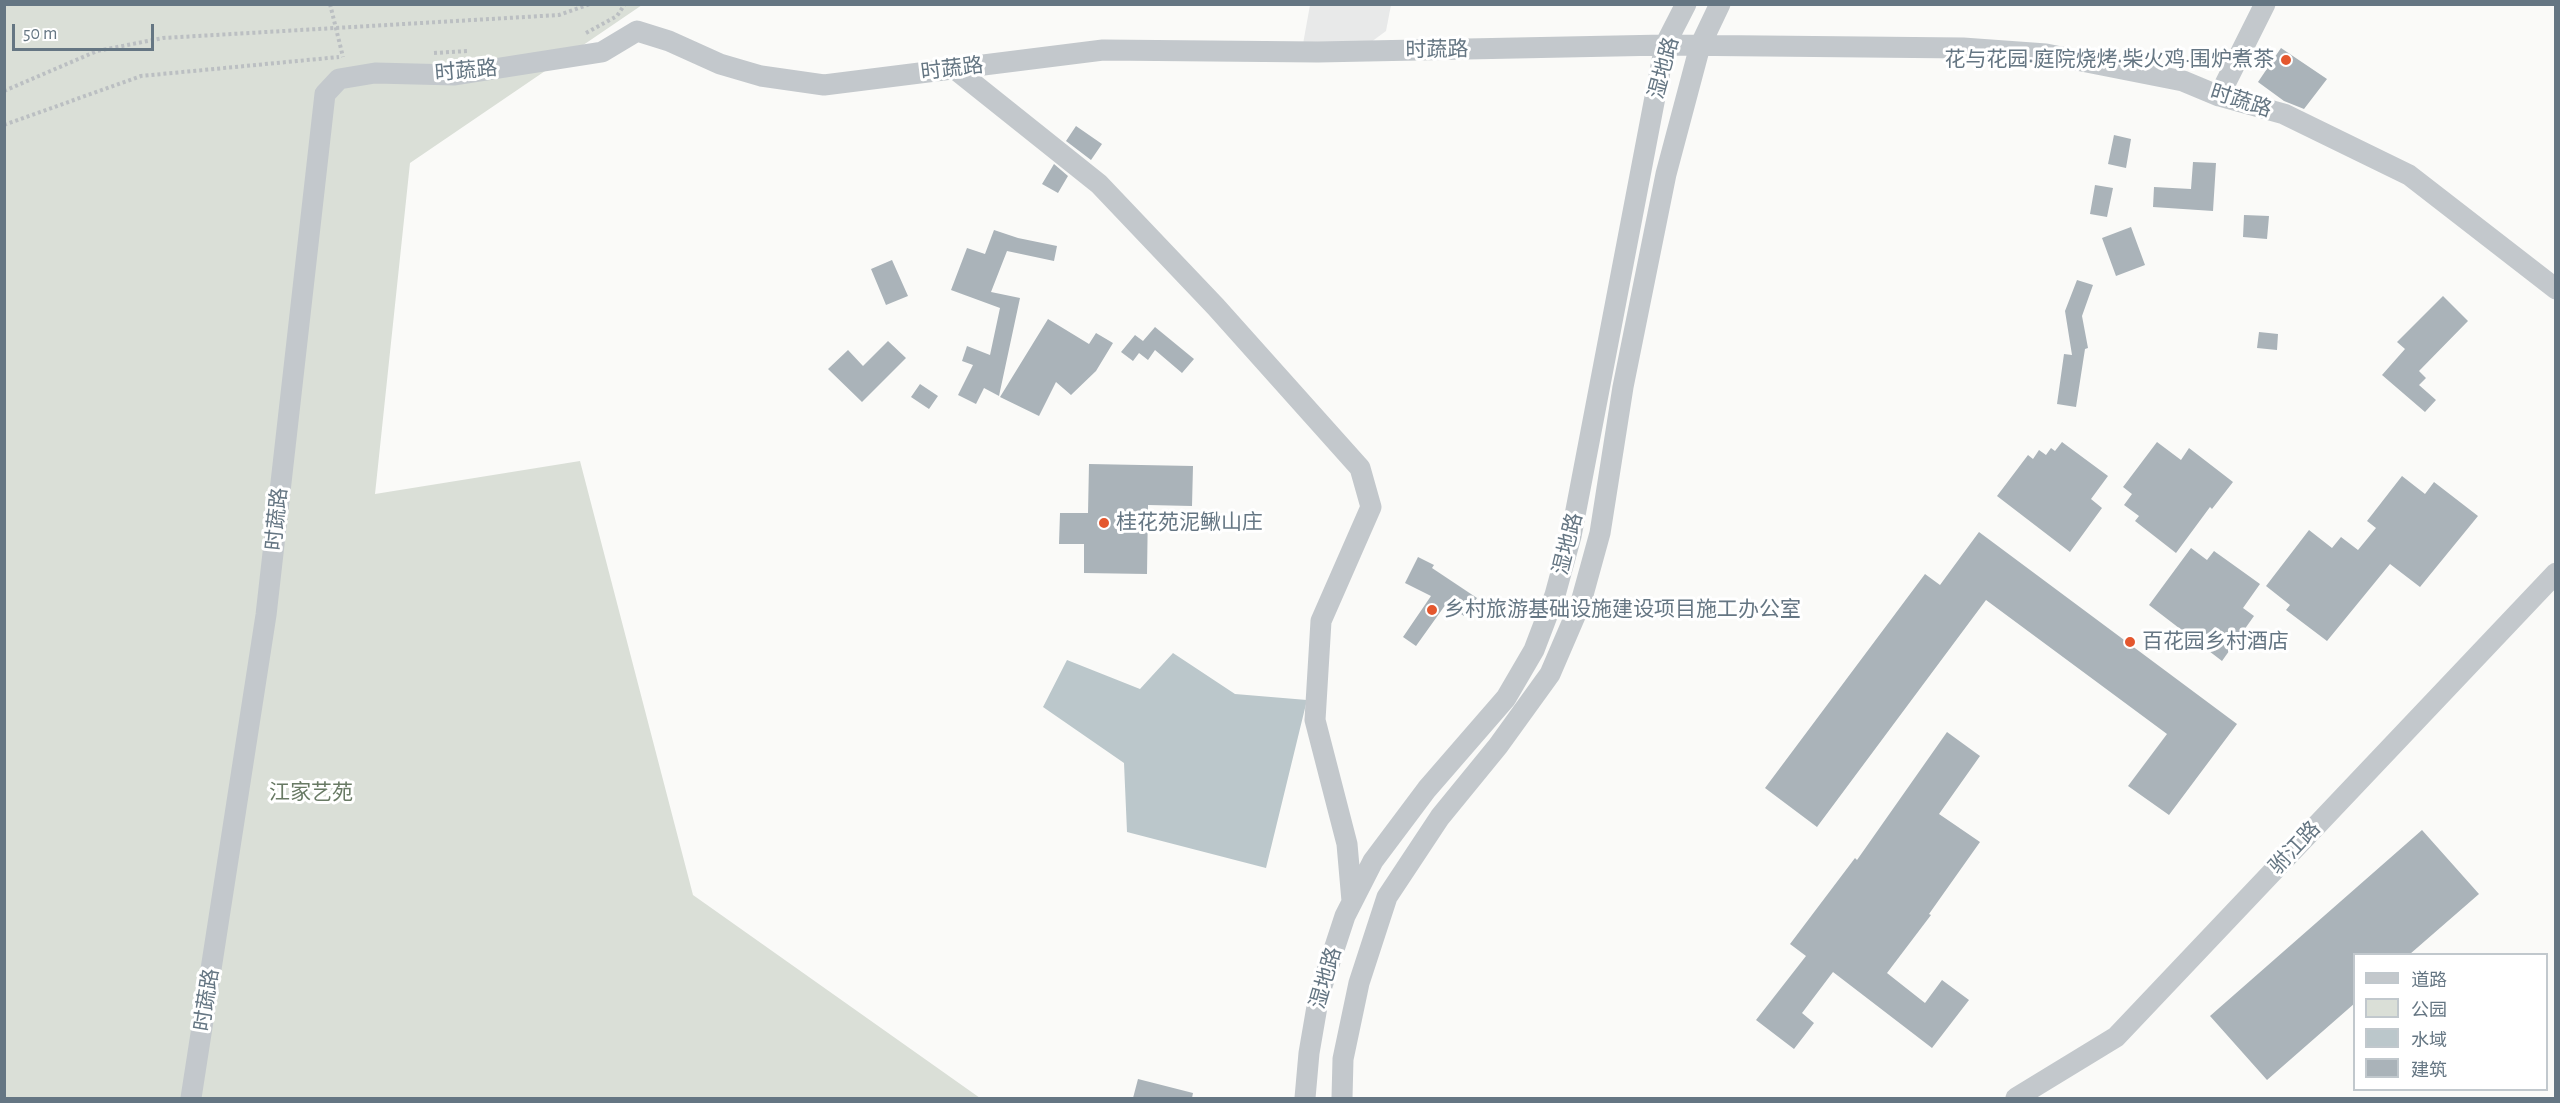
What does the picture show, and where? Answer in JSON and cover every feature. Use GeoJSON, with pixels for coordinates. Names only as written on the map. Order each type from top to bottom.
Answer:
{"type":"FeatureCollection","features":[{"type":"Feature","properties":{"kind":"street","name":"湿地路"},"geometry":{"type":"LineString","coordinates":[[1305,1098],[1309,1053],[1319,995],[1345,916],[1373,861],[1414,807],[1506,698],[1534,650],[1555,595],[1571,536],[1665,45],[1686,4]]}},
{"type":"Feature","properties":{"kind":"street","name":"湿地路"},"geometry":{"type":"LineString","coordinates":[[1342,1098],[1343,1059],[1359,983],[1387,897],[1440,817],[1498,746],[1550,674],[1581,602],[1600,533],[1623,387],[1666,174],[1700,46],[1720,4]]}},
{"type":"Feature","properties":{"kind":"street"},"geometry":{"type":"LineString","coordinates":[[2219,96],[2265,4]]}},
{"type":"Feature","properties":{"kind":"street","name":"时蔬路"},"geometry":{"type":"LineString","coordinates":[[191,1098],[266,615],[324,94],[339,79],[375,73],[455,75],[602,52],[637,30],[669,41],[720,64],[761,76],[824,85],[1103,50],[1318,52],[1665,45],[1964,48],[2046,54],[2183,81],[2219,96],[2284,114],[2409,175],[2556,289]]}},
{"type":"Feature","properties":{"kind":"street"},"geometry":{"type":"LineString","coordinates":[[955,69],[1100,184],[1215,307],[1359,468],[1371,507],[1321,621],[1316,720],[1347,844],[1352,902]]}},
{"type":"Feature","properties":{"kind":"street","name":"驸江路"},"geometry":{"type":"LineString","coordinates":[[2016,1098],[2116,1037],[2556,573]]}},
{"type":"Feature","properties":{"kind":"path"},"geometry":{"type":"LineString","coordinates":[[330,4],[338,28],[343,57]]}},
{"type":"Feature","properties":{"kind":"path"},"geometry":{"type":"LineString","coordinates":[[4,91],[97,51],[163,38],[559,15],[590,4]]}},
{"type":"Feature","properties":{"kind":"path"},"geometry":{"type":"LineString","coordinates":[[585,34],[617,16],[625,4]]}},
{"type":"Feature","properties":{"kind":"path"},"geometry":{"type":"LineString","coordinates":[[423,53],[469,51]]}},
{"type":"Feature","properties":{"kind":"path"},"geometry":{"type":"LineString","coordinates":[[4,125],[141,76],[354,57]]}},
{"type":"Feature","properties":{"kind":"shaded area"},"geometry":{"type":"Polygon","coordinates":[[[1310,5],[1391,5],[1386,31],[1363,48],[1303,44],[1310,5]]]}},
{"type":"Feature","properties":{"kind":"green space","name":"江家艺苑"},"geometry":{"type":"Polygon","coordinates":[[[5,5],[642,5],[410,163],[375,494],[580,461],[693,895],[980,1098],[5,1098],[5,5]]]}},
{"type":"Feature","properties":{"kind":"water"},"geometry":{"type":"Polygon","coordinates":[[[1173,653],[1235,694],[1307,700],[1266,868],[1127,832],[1124,763],[1043,707],[1067,660],[1140,689],[1173,653]]]}},
{"type":"Feature","properties":{"kind":"building","name":"花与花园·庭院烧烤·柴火鸡·围炉煮茶"},"geometry":{"type":"Polygon","coordinates":[[[2281,48],[2327,79],[2304,109],[2284,101],[2258,82],[2281,48]]]}},
{"type":"Feature","properties":{"kind":"building"},"geometry":{"type":"Polygon","coordinates":[[[1076,126],[1102,144],[1091,160],[1066,141],[1076,126]]]}},
{"type":"Feature","properties":{"kind":"building"},"geometry":{"type":"Polygon","coordinates":[[[2114,135],[2131,139],[2126,168],[2108,164],[2114,135]]]}},
{"type":"Feature","properties":{"kind":"building"},"geometry":{"type":"Polygon","coordinates":[[[2193,162],[2216,163],[2213,211],[2153,207],[2154,187],[2191,189],[2193,162]]]}},
{"type":"Feature","properties":{"kind":"building"},"geometry":{"type":"Polygon","coordinates":[[[1054,164],[1068,176],[1058,193],[1042,184],[1054,164]]]}},
{"type":"Feature","properties":{"kind":"building"},"geometry":{"type":"Polygon","coordinates":[[[2095,185],[2113,188],[2107,217],[2090,214],[2095,185]]]}},
{"type":"Feature","properties":{"kind":"building"},"geometry":{"type":"Polygon","coordinates":[[[2244,215],[2269,216],[2267,239],[2243,237],[2244,215]]]}},
{"type":"Feature","properties":{"kind":"building"},"geometry":{"type":"Polygon","coordinates":[[[2131,227],[2145,265],[2116,276],[2102,238],[2131,227]]]}},
{"type":"Feature","properties":{"kind":"building"},"geometry":{"type":"Polygon","coordinates":[[[994,230],[1018,238],[1057,246],[1054,261],[1007,251],[991,292],[1020,298],[999,396],[984,388],[976,404],[958,395],[973,365],[962,361],[967,346],[990,355],[1000,308],[951,290],[967,248],[985,254],[994,230]]]}},
{"type":"Feature","properties":{"kind":"building"},"geometry":{"type":"Polygon","coordinates":[[[892,260],[908,296],[886,305],[871,269],[892,260]]]}},
{"type":"Feature","properties":{"kind":"building"},"geometry":{"type":"Polygon","coordinates":[[[2077,280],[2093,285],[2082,316],[2088,348],[2085,349],[2076,407],[2057,404],[2064,354],[2072,355],[2065,311],[2077,280]]]}},
{"type":"Feature","properties":{"kind":"building"},"geometry":{"type":"Polygon","coordinates":[[[2443,296],[2468,321],[2419,371],[2426,378],[2419,385],[2436,400],[2425,412],[2382,375],[2405,349],[2397,342],[2443,296]]]}},
{"type":"Feature","properties":{"kind":"building"},"geometry":{"type":"Polygon","coordinates":[[[1048,319],[1089,344],[1096,333],[1113,343],[1096,371],[1071,395],[1056,382],[1039,416],[1000,397],[1048,319]]]}},
{"type":"Feature","properties":{"kind":"building"},"geometry":{"type":"Polygon","coordinates":[[[1155,327],[1194,359],[1182,373],[1155,350],[1148,360],[1139,353],[1133,361],[1121,352],[1135,335],[1143,341],[1155,327]]]}},
{"type":"Feature","properties":{"kind":"building"},"geometry":{"type":"Polygon","coordinates":[[[2259,332],[2278,334],[2277,350],[2257,348],[2259,332]]]}},
{"type":"Feature","properties":{"kind":"building"},"geometry":{"type":"Polygon","coordinates":[[[888,341],[906,358],[862,402],[828,369],[848,350],[863,366],[888,341]]]}},
{"type":"Feature","properties":{"kind":"building"},"geometry":{"type":"Polygon","coordinates":[[[920,384],[938,396],[929,409],[911,397],[920,384]]]}},
{"type":"Feature","properties":{"kind":"building"},"geometry":{"type":"Polygon","coordinates":[[[2062,442],[2108,476],[2091,499],[2102,508],[2070,552],[1997,496],[2028,455],[2033,459],[2039,450],[2046,455],[2051,448],[2055,451],[2062,442]]]}},
{"type":"Feature","properties":{"kind":"building"},"geometry":{"type":"Polygon","coordinates":[[[2157,442],[2181,460],[2189,448],[2233,482],[2212,509],[2210,507],[2176,553],[2135,521],[2139,516],[2124,505],[2132,494],[2123,487],[2157,442]]]}},
{"type":"Feature","properties":{"kind":"building","name":"桂花苑泥鳅山庄"},"geometry":{"type":"Polygon","coordinates":[[[1089,464],[1193,466],[1192,506],[1148,505],[1147,574],[1084,573],[1084,544],[1059,544],[1060,513],[1088,513],[1089,464]]]}},
{"type":"Feature","properties":{"kind":"building"},"geometry":{"type":"Polygon","coordinates":[[[2402,476],[2425,494],[2434,482],[2478,516],[2420,587],[2390,564],[2327,641],[2286,610],[2290,605],[2266,586],[2309,530],[2332,548],[2341,537],[2358,550],[2376,528],[2367,521],[2402,476]]]}},
{"type":"Feature","properties":{"kind":"building"},"geometry":{"type":"Polygon","coordinates":[[[1979,532],[2237,724],[2169,815],[2128,786],[2167,734],[1986,600],[1817,827],[1765,788],[1925,574],[1940,585],[1979,532]]]}},
{"type":"Feature","properties":{"kind":"building"},"geometry":{"type":"Polygon","coordinates":[[[2191,548],[2207,560],[2214,551],[2260,584],[2243,608],[2254,616],[2222,661],[2149,605],[2191,548]]]}},
{"type":"Feature","properties":{"kind":"building","name":"乡村旅游基础设施建设项目施工办公室"},"geometry":{"type":"Polygon","coordinates":[[[1418,557],[1434,565],[1432,568],[1477,598],[1464,616],[1446,604],[1416,646],[1403,637],[1431,596],[1405,583],[1418,557]]]}},
{"type":"Feature","properties":{"kind":"building"},"geometry":{"type":"Polygon","coordinates":[[[1947,732],[1980,756],[1939,814],[1980,842],[1929,914],[1931,915],[1887,973],[1925,1003],[1942,980],[1969,1000],[1932,1048],[1833,972],[1802,1013],[1814,1023],[1794,1049],[1756,1020],[1806,956],[1790,944],[1855,858],[1857,860],[1947,732]]]}},
{"type":"Feature","properties":{"kind":"building"},"geometry":{"type":"Polygon","coordinates":[[[2422,830],[2479,894],[2411,953],[2353,953],[2353,1005],[2267,1080],[2210,1016],[2422,830]]]}},
{"type":"Feature","properties":{"kind":"building"},"geometry":{"type":"Polygon","coordinates":[[[1138,1079],[1193,1093],[1192,1098],[1133,1098],[1138,1079]]]}},
{"type":"Feature","properties":{"kind":"place","name":"花与花园·庭院烧烤·柴火鸡·围炉煮茶"},"geometry":{"type":"Point","coordinates":[2286,60]}},
{"type":"Feature","properties":{"kind":"place","name":"桂花苑泥鳅山庄"},"geometry":{"type":"Point","coordinates":[1104,523]}},
{"type":"Feature","properties":{"kind":"place","name":"乡村旅游基础设施建设项目施工办公室"},"geometry":{"type":"Point","coordinates":[1432,610]}},
{"type":"Feature","properties":{"kind":"place","name":"百花园乡村酒店"},"geometry":{"type":"Point","coordinates":[2130,642]}}]}
